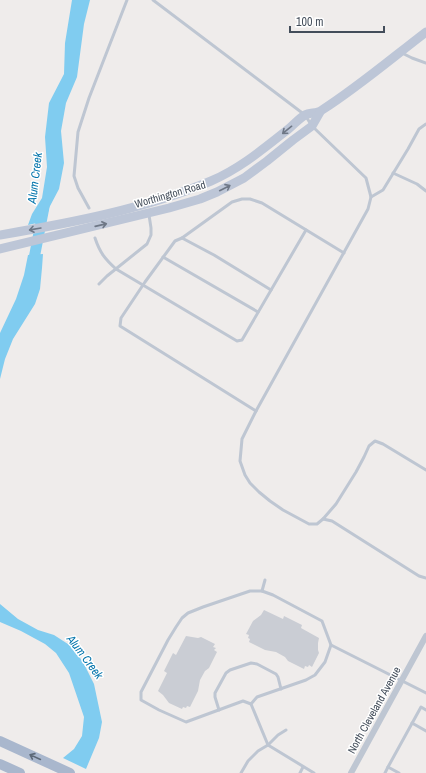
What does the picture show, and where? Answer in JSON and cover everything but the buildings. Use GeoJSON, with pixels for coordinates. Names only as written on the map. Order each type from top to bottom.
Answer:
{"type":"FeatureCollection","features":[{"type":"Feature","properties":{"kind":"main road","name":"Worthington Road"},"geometry":{"type":"LineString","coordinates":[[5,248],[176,206],[217,192],[244,178],[312,126],[320,112],[426,32]]}},
{"type":"Feature","properties":{"kind":"main road","name":"Worthington Road"},"geometry":{"type":"LineString","coordinates":[[3,235],[64,224],[145,204],[187,190],[212,180],[249,160],[305,115],[320,112]]}},
{"type":"Feature","properties":{"kind":"main road"},"geometry":{"type":"LineString","coordinates":[[145,204],[149,213]]}},
{"type":"Feature","properties":{"kind":"main road"},"geometry":{"type":"LineString","coordinates":[[0,741],[70,773]]}},
{"type":"Feature","properties":{"kind":"main road"},"geometry":{"type":"LineString","coordinates":[[0,764],[20,773]]}},
{"type":"Feature","properties":{"kind":"street","name":"North Cleveland Avenue"},"geometry":{"type":"LineString","coordinates":[[351,773],[426,636]]}},
{"type":"Feature","properties":{"kind":"lane"},"geometry":{"type":"LineString","coordinates":[[89,208],[78,188],[74,176],[78,132],[89,98],[127,0]]}},
{"type":"Feature","properties":{"kind":"lane"},"geometry":{"type":"LineString","coordinates":[[153,0],[305,115],[312,126],[366,178],[371,197],[368,209],[242,439],[240,461],[245,475],[250,483],[270,502],[309,524],[316,524],[323,519],[336,504],[352,479],[369,446],[375,441],[426,470]]}},
{"type":"Feature","properties":{"kind":"lane"},"geometry":{"type":"LineString","coordinates":[[400,52],[426,63]]}},
{"type":"Feature","properties":{"kind":"lane"},"geometry":{"type":"LineString","coordinates":[[371,197],[383,190],[419,130],[426,124]]}},
{"type":"Feature","properties":{"kind":"lane"},"geometry":{"type":"LineString","coordinates":[[394,173],[417,184],[426,191]]}},
{"type":"Feature","properties":{"kind":"lane"},"geometry":{"type":"LineString","coordinates":[[256,411],[120,326],[121,318],[175,241],[182,238],[232,202],[242,199],[250,199],[262,203],[344,253]]}},
{"type":"Feature","properties":{"kind":"lane"},"geometry":{"type":"LineString","coordinates":[[99,284],[147,244],[151,235],[149,213]]}},
{"type":"Feature","properties":{"kind":"lane"},"geometry":{"type":"LineString","coordinates":[[96,238],[98,248],[102,255],[116,269],[237,341],[242,340],[306,230]]}},
{"type":"Feature","properties":{"kind":"lane"},"geometry":{"type":"LineString","coordinates":[[182,238],[214,255],[271,290]]}},
{"type":"Feature","properties":{"kind":"lane"},"geometry":{"type":"LineString","coordinates":[[163,257],[258,312]]}},
{"type":"Feature","properties":{"kind":"lane"},"geometry":{"type":"LineString","coordinates":[[323,519],[332,521],[419,576],[426,578]]}},
{"type":"Feature","properties":{"kind":"lane"},"geometry":{"type":"LineString","coordinates":[[262,591],[265,580]]}},
{"type":"Feature","properties":{"kind":"lane"},"geometry":{"type":"LineString","coordinates":[[314,773],[268,746],[251,704],[243,701],[186,722],[158,710],[141,700],[141,692],[176,627],[182,618],[188,613],[250,591],[262,591],[322,621],[332,645],[426,693]]}},
{"type":"Feature","properties":{"kind":"lane"},"geometry":{"type":"LineString","coordinates":[[251,704],[257,697],[306,680],[315,675],[325,662],[332,645]]}},
{"type":"Feature","properties":{"kind":"lane"},"geometry":{"type":"LineString","coordinates":[[219,710],[215,693],[226,673],[230,670],[251,663],[257,664],[276,674],[281,689]]}},
{"type":"Feature","properties":{"kind":"lane"},"geometry":{"type":"LineString","coordinates":[[385,773],[420,707],[426,710]]}},
{"type":"Feature","properties":{"kind":"lane"},"geometry":{"type":"LineString","coordinates":[[412,723],[426,730]]}},
{"type":"Feature","properties":{"kind":"lane"},"geometry":{"type":"LineString","coordinates":[[241,773],[258,751],[268,746],[278,735],[286,730]]}},
{"type":"Feature","properties":{"kind":"lane"},"geometry":{"type":"LineString","coordinates":[[300,773],[303,767]]}},
{"type":"Feature","properties":{"kind":"lane"},"geometry":{"type":"LineString","coordinates":[[388,767],[399,773]]}},
{"type":"Feature","properties":{"kind":"water"},"geometry":{"type":"Polygon","coordinates":[[[72,0],[90,0],[84,24],[77,77],[66,103],[61,131],[64,163],[59,189],[49,208],[46,221],[28,225],[32,214],[42,198],[47,167],[45,137],[49,103],[64,74],[65,43],[72,0]]]}},
{"type":"Feature","properties":{"kind":"water"},"geometry":{"type":"Polygon","coordinates":[[[43,254],[40,289],[35,304],[13,339],[5,359],[0,379],[0,333],[16,299],[24,275],[28,255],[43,254]]]}},
{"type":"Feature","properties":{"kind":"water"},"geometry":{"type":"Polygon","coordinates":[[[0,604],[18,619],[38,630],[54,635],[71,646],[83,662],[94,684],[102,722],[99,738],[86,769],[63,758],[74,749],[82,736],[84,717],[69,673],[56,653],[45,644],[0,622],[0,604]]]}},
{"type":"Feature","properties":{"kind":"waterway","name":"Alum Creek"},"geometry":{"type":"LineString","coordinates":[[32,269],[44,207]]}}]}
